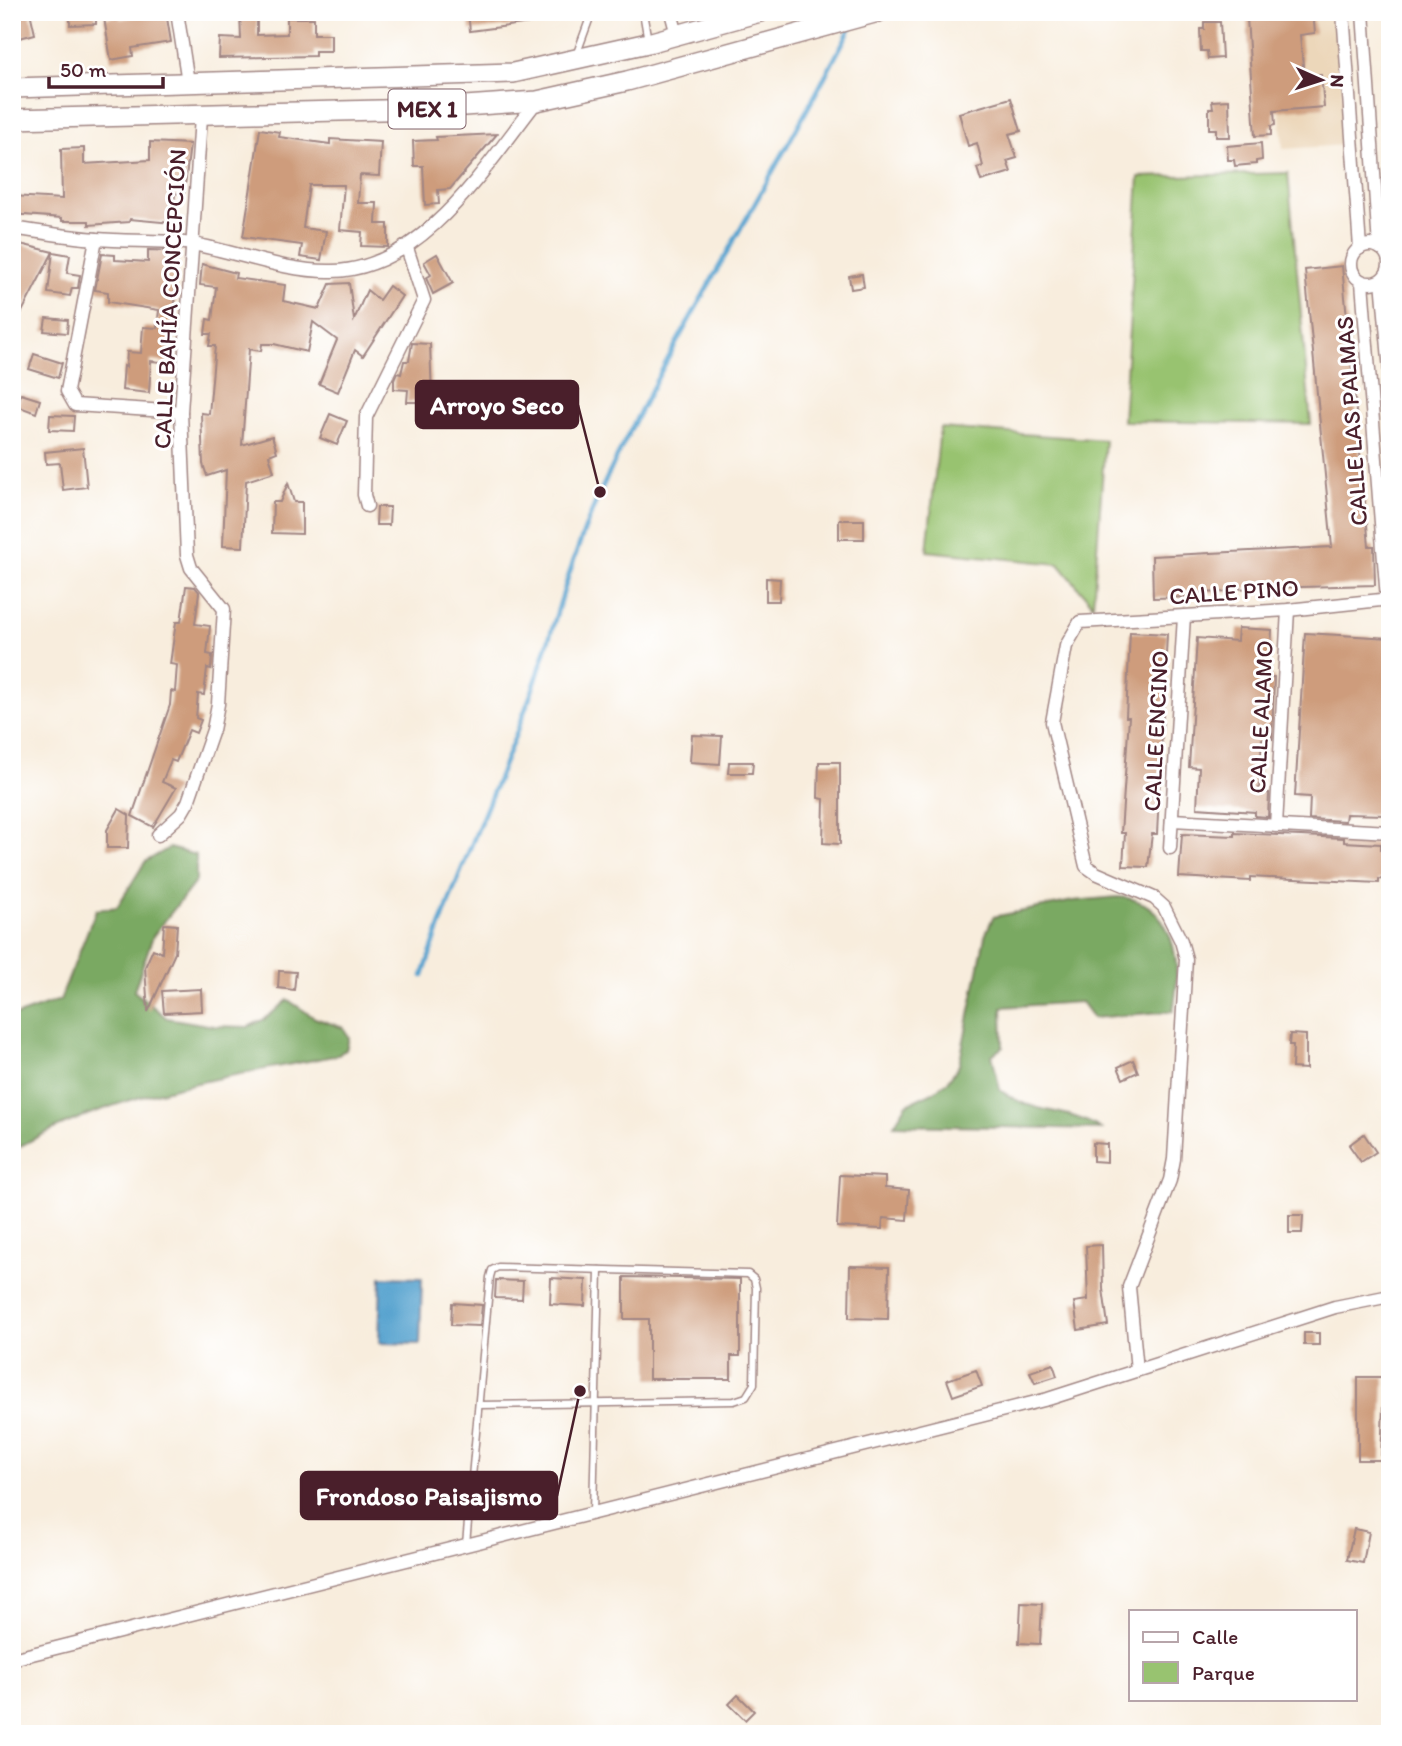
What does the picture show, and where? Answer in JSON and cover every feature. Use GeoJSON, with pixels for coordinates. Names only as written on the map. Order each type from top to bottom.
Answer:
{"type":"FeatureCollection","features":[{"type":"Feature","properties":{"kind":"main road","name":"MEX 1"},"geometry":{"type":"LineString","coordinates":[[12,88],[513,73],[541,69],[576,57],[648,43],[760,12]]}},
{"type":"Feature","properties":{"kind":"main road","name":"MEX 1"},"geometry":{"type":"LineString","coordinates":[[12,120],[201,117],[422,109],[537,101],[627,81],[878,12]]}},
{"type":"Feature","properties":{"kind":"street"},"geometry":{"type":"LineString","coordinates":[[177,12],[188,82]]}},
{"type":"Feature","properties":{"kind":"street"},"geometry":{"type":"LineString","coordinates":[[671,12],[677,35]]}},
{"type":"Feature","properties":{"kind":"street"},"geometry":{"type":"LineString","coordinates":[[1343,12],[1360,248]]}},
{"type":"Feature","properties":{"kind":"street"},"geometry":{"type":"LineString","coordinates":[[1363,12],[1378,247]]}},
{"type":"Feature","properties":{"kind":"street"},"geometry":{"type":"LineString","coordinates":[[12,228],[96,239],[191,244],[283,267],[332,271],[352,269],[408,248],[461,197],[537,101]]}},
{"type":"Feature","properties":{"kind":"street","name":"CALLE BAHÍA CONCEPCIÓN"},"geometry":{"type":"LineString","coordinates":[[158,835],[181,814],[188,803],[213,730],[218,704],[224,609],[218,598],[198,579],[187,555],[181,412],[201,117]]}},
{"type":"Feature","properties":{"kind":"street"},"geometry":{"type":"LineString","coordinates":[[96,239],[68,397],[75,405],[181,412]]}},
{"type":"Feature","properties":{"kind":"street"},"geometry":{"type":"LineString","coordinates":[[1371,245],[1378,247],[1385,252],[1389,263],[1388,271],[1382,280],[1372,284],[1362,282],[1353,274],[1351,266],[1354,254],[1360,248],[1371,245]]}},
{"type":"Feature","properties":{"kind":"street"},"geometry":{"type":"LineString","coordinates":[[367,506],[364,495],[366,417],[424,300],[408,248]]}},
{"type":"Feature","properties":{"kind":"street","name":"CALLE LAS PALMAS"},"geometry":{"type":"LineString","coordinates":[[1382,280],[1390,371]]}},
{"type":"Feature","properties":{"kind":"street","name":"CALLE LAS PALMAS"},"geometry":{"type":"LineString","coordinates":[[1362,282],[1389,601]]}},
{"type":"Feature","properties":{"kind":"street","name":"CALLE PINO"},"geometry":{"type":"LineString","coordinates":[[1137,1370],[1129,1287],[1170,1180],[1174,1159],[1186,959],[1177,931],[1164,907],[1154,898],[1086,866],[1052,722],[1066,646],[1080,622],[1288,610],[1389,601]]}},
{"type":"Feature","properties":{"kind":"street","name":"CALLE ALAMO"},"geometry":{"type":"LineString","coordinates":[[1276,826],[1288,610]]}},
{"type":"Feature","properties":{"kind":"street","name":"CALLE ENCINO"},"geometry":{"type":"LineString","coordinates":[[1170,848],[1184,616]]}},
{"type":"Feature","properties":{"kind":"street"},"geometry":{"type":"LineString","coordinates":[[1172,820],[1390,832]]}},
{"type":"Feature","properties":{"kind":"street"},"geometry":{"type":"LineString","coordinates":[[12,1659],[1054,1397],[1335,1307],[1390,1296]]}},
{"type":"Feature","properties":{"kind":"lane"},"geometry":{"type":"LineString","coordinates":[[576,57],[592,12]]}},
{"type":"Feature","properties":{"kind":"lane"},"geometry":{"type":"LineString","coordinates":[[643,12],[648,43]]}},
{"type":"Feature","properties":{"kind":"lane"},"geometry":{"type":"LineString","coordinates":[[466,1545],[479,1405],[492,1270],[498,1267],[748,1274],[754,1279],[754,1384],[746,1397],[734,1401],[479,1405]]}},
{"type":"Feature","properties":{"kind":"lane"},"geometry":{"type":"LineString","coordinates":[[593,1513],[599,1270]]}},
{"type":"Feature","properties":{"kind":"shaded area"},"geometry":{"type":"Polygon","coordinates":[[[1271,12],[1337,12],[1346,145],[1283,149],[1271,12]]]}},
{"type":"Feature","properties":{"kind":"green space"},"geometry":{"type":"Polygon","coordinates":[[[1288,173],[1311,424],[1123,421],[1139,177],[1288,173]]]}},
{"type":"Feature","properties":{"kind":"green space"},"geometry":{"type":"Polygon","coordinates":[[[940,428],[1105,440],[1093,605],[1059,564],[927,551],[940,428]]]}},
{"type":"Feature","properties":{"kind":"green space"},"geometry":{"type":"Polygon","coordinates":[[[169,848],[196,855],[196,881],[153,936],[134,991],[167,1018],[214,1026],[248,1027],[265,1019],[288,1000],[315,1018],[344,1028],[349,1038],[346,1050],[334,1056],[209,1080],[128,1101],[88,1114],[12,1151],[12,1017],[60,1000],[96,910],[117,907],[145,862],[169,848]]]}},
{"type":"Feature","properties":{"kind":"green space"},"geometry":{"type":"Polygon","coordinates":[[[1118,897],[1137,901],[1152,910],[1163,922],[1171,938],[1176,974],[1173,1011],[1093,1018],[1081,1002],[1002,1007],[1003,1047],[992,1055],[1000,1090],[1026,1104],[1075,1117],[1101,1129],[894,1125],[907,1104],[933,1092],[948,1081],[959,1065],[985,936],[993,917],[1073,901],[1118,897]]]}},
{"type":"Feature","properties":{"kind":"water"},"geometry":{"type":"Polygon","coordinates":[[[381,1277],[422,1278],[420,1344],[379,1343],[381,1277]]]}},
{"type":"Feature","properties":{"kind":"building"},"geometry":{"type":"Polygon","coordinates":[[[12,12],[30,12],[35,34],[12,40],[12,12]]]}},
{"type":"Feature","properties":{"kind":"building"},"geometry":{"type":"Polygon","coordinates":[[[70,12],[96,12],[96,24],[70,25],[70,12]]]}},
{"type":"Feature","properties":{"kind":"building"},"geometry":{"type":"Polygon","coordinates":[[[166,12],[171,42],[132,48],[133,56],[111,60],[104,18],[120,15],[120,19],[166,12]]]}},
{"type":"Feature","properties":{"kind":"building"},"geometry":{"type":"Polygon","coordinates":[[[240,12],[257,12],[257,35],[287,34],[287,18],[314,18],[314,34],[331,34],[331,51],[315,51],[315,56],[219,58],[220,38],[241,39],[240,12]]]}},
{"type":"Feature","properties":{"kind":"building"},"geometry":{"type":"Polygon","coordinates":[[[468,12],[552,12],[553,20],[470,31],[468,12]]]}},
{"type":"Feature","properties":{"kind":"building"},"geometry":{"type":"Polygon","coordinates":[[[1274,12],[1313,12],[1315,33],[1300,35],[1304,76],[1321,75],[1324,107],[1274,111],[1275,125],[1271,126],[1271,135],[1255,136],[1247,18],[1274,18],[1274,12]]]}},
{"type":"Feature","properties":{"kind":"building"},"geometry":{"type":"Polygon","coordinates":[[[1204,22],[1220,22],[1222,58],[1208,59],[1207,51],[1201,51],[1200,29],[1204,29],[1204,22]]]}},
{"type":"Feature","properties":{"kind":"building"},"geometry":{"type":"Polygon","coordinates":[[[1011,98],[1021,131],[1009,134],[1017,158],[1007,161],[1011,172],[981,181],[977,168],[983,166],[977,143],[968,146],[959,113],[1011,98]]]}},
{"type":"Feature","properties":{"kind":"building"},"geometry":{"type":"Polygon","coordinates":[[[1229,100],[1230,137],[1216,137],[1216,129],[1209,129],[1209,108],[1213,108],[1212,101],[1229,100]]]}},
{"type":"Feature","properties":{"kind":"building"},"geometry":{"type":"Polygon","coordinates":[[[260,129],[280,132],[279,137],[330,144],[330,139],[381,142],[379,176],[360,175],[358,203],[377,203],[376,224],[388,224],[388,247],[361,246],[362,232],[340,230],[344,185],[309,185],[303,228],[326,231],[321,260],[300,257],[302,245],[243,237],[260,129]]]}},
{"type":"Feature","properties":{"kind":"building"},"geometry":{"type":"Polygon","coordinates":[[[497,134],[450,189],[438,190],[439,204],[425,205],[423,166],[414,166],[413,141],[497,134]]]}},
{"type":"Feature","properties":{"kind":"building"},"geometry":{"type":"Polygon","coordinates":[[[150,142],[190,144],[184,194],[175,193],[172,223],[130,219],[129,222],[89,225],[89,221],[62,221],[62,218],[12,214],[12,196],[62,199],[61,149],[84,148],[84,164],[150,160],[150,142]]]}},
{"type":"Feature","properties":{"kind":"building"},"geometry":{"type":"Polygon","coordinates":[[[1261,143],[1262,160],[1256,161],[1256,164],[1235,166],[1234,160],[1228,160],[1227,146],[1261,143]]]}},
{"type":"Feature","properties":{"kind":"building"},"geometry":{"type":"Polygon","coordinates":[[[12,242],[53,252],[12,331],[12,242]]]}},
{"type":"Feature","properties":{"kind":"building"},"geometry":{"type":"Polygon","coordinates":[[[148,250],[177,251],[173,363],[151,361],[149,393],[122,390],[124,366],[126,367],[127,352],[141,353],[143,327],[157,328],[159,310],[108,302],[108,292],[95,290],[102,254],[115,255],[115,260],[148,262],[148,250]]]}},
{"type":"Feature","properties":{"kind":"building"},"geometry":{"type":"Polygon","coordinates":[[[53,252],[70,255],[67,273],[80,275],[78,288],[72,288],[70,296],[48,293],[53,252]]]}},
{"type":"Feature","properties":{"kind":"building"},"geometry":{"type":"Polygon","coordinates":[[[437,254],[453,283],[433,294],[426,278],[431,275],[424,262],[437,254]]]}},
{"type":"Feature","properties":{"kind":"building"},"geometry":{"type":"Polygon","coordinates":[[[202,264],[236,273],[235,278],[285,285],[283,301],[319,309],[330,284],[349,283],[354,320],[367,290],[379,300],[389,286],[402,296],[363,356],[355,350],[338,392],[319,384],[337,340],[313,322],[307,352],[274,344],[262,344],[261,351],[249,349],[242,445],[272,436],[277,452],[269,455],[274,472],[246,481],[243,547],[223,546],[226,470],[207,476],[203,464],[201,413],[209,414],[215,346],[209,346],[211,334],[205,334],[207,319],[212,320],[216,287],[200,285],[202,264]]]}},
{"type":"Feature","properties":{"kind":"building"},"geometry":{"type":"Polygon","coordinates":[[[1342,266],[1369,546],[1374,546],[1375,585],[1229,589],[1229,592],[1191,593],[1191,597],[1153,598],[1152,556],[1332,547],[1305,270],[1342,266]]]}},
{"type":"Feature","properties":{"kind":"building"},"geometry":{"type":"Polygon","coordinates":[[[862,274],[864,287],[851,289],[849,276],[862,274]]]}},
{"type":"Feature","properties":{"kind":"building"},"geometry":{"type":"Polygon","coordinates":[[[46,318],[68,320],[67,333],[44,331],[46,318]]]}},
{"type":"Feature","properties":{"kind":"building"},"geometry":{"type":"Polygon","coordinates":[[[412,343],[430,344],[432,398],[425,398],[425,402],[407,402],[408,390],[394,389],[397,373],[401,374],[404,361],[409,361],[412,343]]]}},
{"type":"Feature","properties":{"kind":"building"},"geometry":{"type":"Polygon","coordinates":[[[34,354],[62,363],[58,378],[29,369],[34,354]]]}},
{"type":"Feature","properties":{"kind":"building"},"geometry":{"type":"Polygon","coordinates":[[[21,394],[40,400],[36,413],[17,406],[21,394]]]}},
{"type":"Feature","properties":{"kind":"building"},"geometry":{"type":"Polygon","coordinates":[[[330,414],[347,421],[337,445],[320,438],[330,414]]]}},
{"type":"Feature","properties":{"kind":"building"},"geometry":{"type":"Polygon","coordinates":[[[50,415],[74,416],[73,431],[49,430],[50,415]]]}},
{"type":"Feature","properties":{"kind":"building"},"geometry":{"type":"Polygon","coordinates":[[[83,448],[87,487],[63,490],[60,463],[46,464],[45,452],[83,448]]]}},
{"type":"Feature","properties":{"kind":"building"},"geometry":{"type":"Polygon","coordinates":[[[288,483],[294,502],[302,502],[302,534],[272,533],[273,502],[280,502],[288,483]]]}},
{"type":"Feature","properties":{"kind":"building"},"geometry":{"type":"Polygon","coordinates":[[[377,507],[390,507],[389,525],[376,525],[377,507]]]}},
{"type":"Feature","properties":{"kind":"building"},"geometry":{"type":"Polygon","coordinates":[[[839,520],[864,520],[864,539],[839,539],[839,520]]]}},
{"type":"Feature","properties":{"kind":"building"},"geometry":{"type":"Polygon","coordinates":[[[766,578],[780,579],[779,601],[766,601],[766,578]]]}},
{"type":"Feature","properties":{"kind":"building"},"geometry":{"type":"Polygon","coordinates":[[[186,586],[195,587],[199,592],[195,624],[210,626],[207,654],[212,655],[211,669],[207,668],[204,695],[198,694],[196,718],[201,720],[196,733],[189,730],[176,762],[171,760],[162,782],[176,788],[153,827],[132,816],[170,705],[171,691],[175,692],[177,665],[170,664],[176,622],[181,622],[186,586]]]}},
{"type":"Feature","properties":{"kind":"building"},"geometry":{"type":"Polygon","coordinates":[[[1238,628],[1272,630],[1269,677],[1274,677],[1272,739],[1262,739],[1259,792],[1269,793],[1268,817],[1255,816],[1255,812],[1197,808],[1199,768],[1189,767],[1197,638],[1237,641],[1238,628]]]}},
{"type":"Feature","properties":{"kind":"building"},"geometry":{"type":"Polygon","coordinates":[[[1130,632],[1167,634],[1157,834],[1152,834],[1148,867],[1123,866],[1125,833],[1121,833],[1129,717],[1126,717],[1130,632]]]}},
{"type":"Feature","properties":{"kind":"building"},"geometry":{"type":"Polygon","coordinates":[[[1305,633],[1390,638],[1390,744],[1386,815],[1346,814],[1345,821],[1309,819],[1310,797],[1295,796],[1305,633]]]}},
{"type":"Feature","properties":{"kind":"building"},"geometry":{"type":"Polygon","coordinates":[[[692,735],[722,736],[720,764],[690,762],[692,735]]]}},
{"type":"Feature","properties":{"kind":"building"},"geometry":{"type":"Polygon","coordinates":[[[729,762],[753,762],[752,773],[728,773],[729,762]]]}},
{"type":"Feature","properties":{"kind":"building"},"geometry":{"type":"Polygon","coordinates":[[[819,762],[840,762],[840,844],[823,843],[824,799],[818,798],[819,762]]]}},
{"type":"Feature","properties":{"kind":"building"},"geometry":{"type":"Polygon","coordinates":[[[119,809],[129,815],[128,848],[107,848],[107,830],[119,809]]]}},
{"type":"Feature","properties":{"kind":"building"},"geometry":{"type":"Polygon","coordinates":[[[1234,833],[1344,838],[1344,842],[1381,844],[1381,850],[1390,850],[1390,880],[1379,879],[1379,883],[1250,877],[1250,881],[1179,877],[1182,834],[1234,836],[1234,833]]]}},
{"type":"Feature","properties":{"kind":"building"},"geometry":{"type":"Polygon","coordinates":[[[164,924],[177,925],[175,953],[148,1012],[145,967],[153,949],[162,953],[164,924]]]}},
{"type":"Feature","properties":{"kind":"building"},"geometry":{"type":"Polygon","coordinates":[[[279,971],[296,972],[294,990],[278,988],[279,971]]]}},
{"type":"Feature","properties":{"kind":"building"},"geometry":{"type":"Polygon","coordinates":[[[201,989],[202,1011],[164,1013],[162,991],[201,989]]]}},
{"type":"Feature","properties":{"kind":"building"},"geometry":{"type":"Polygon","coordinates":[[[1290,1034],[1306,1035],[1306,1069],[1292,1068],[1293,1045],[1289,1045],[1290,1034]]]}},
{"type":"Feature","properties":{"kind":"building"},"geometry":{"type":"Polygon","coordinates":[[[1133,1060],[1138,1072],[1123,1079],[1118,1067],[1133,1060]]]}},
{"type":"Feature","properties":{"kind":"building"},"geometry":{"type":"Polygon","coordinates":[[[1364,1134],[1376,1152],[1361,1162],[1349,1145],[1364,1134]]]}},
{"type":"Feature","properties":{"kind":"building"},"geometry":{"type":"Polygon","coordinates":[[[1093,1143],[1107,1144],[1107,1162],[1093,1161],[1093,1143]]]}},
{"type":"Feature","properties":{"kind":"building"},"geometry":{"type":"Polygon","coordinates":[[[840,1175],[885,1177],[885,1188],[909,1190],[907,1220],[883,1218],[882,1229],[837,1227],[840,1175]]]}},
{"type":"Feature","properties":{"kind":"building"},"geometry":{"type":"Polygon","coordinates":[[[1289,1215],[1303,1215],[1302,1233],[1289,1233],[1289,1215]]]}},
{"type":"Feature","properties":{"kind":"building"},"geometry":{"type":"Polygon","coordinates":[[[1102,1245],[1103,1289],[1108,1325],[1078,1330],[1074,1302],[1088,1300],[1086,1246],[1102,1245]]]}},
{"type":"Feature","properties":{"kind":"building"},"geometry":{"type":"Polygon","coordinates":[[[850,1266],[889,1267],[888,1319],[849,1318],[850,1266]]]}},
{"type":"Feature","properties":{"kind":"building"},"geometry":{"type":"Polygon","coordinates":[[[624,1277],[740,1279],[740,1356],[731,1356],[731,1379],[649,1379],[649,1319],[624,1319],[624,1277]]]}},
{"type":"Feature","properties":{"kind":"building"},"geometry":{"type":"Polygon","coordinates":[[[551,1278],[586,1280],[585,1306],[550,1304],[551,1278]]]}},
{"type":"Feature","properties":{"kind":"building"},"geometry":{"type":"Polygon","coordinates":[[[496,1280],[523,1281],[522,1299],[495,1298],[496,1280]]]}},
{"type":"Feature","properties":{"kind":"building"},"geometry":{"type":"Polygon","coordinates":[[[452,1303],[482,1305],[480,1326],[451,1325],[452,1303]]]}},
{"type":"Feature","properties":{"kind":"building"},"geometry":{"type":"Polygon","coordinates":[[[1304,1333],[1319,1333],[1319,1345],[1304,1345],[1304,1333]]]}},
{"type":"Feature","properties":{"kind":"building"},"geometry":{"type":"Polygon","coordinates":[[[1053,1364],[1057,1376],[1035,1383],[1030,1372],[1053,1364]]]}},
{"type":"Feature","properties":{"kind":"building"},"geometry":{"type":"Polygon","coordinates":[[[976,1370],[982,1386],[953,1396],[947,1380],[976,1370]]]}},
{"type":"Feature","properties":{"kind":"building"},"geometry":{"type":"Polygon","coordinates":[[[1358,1377],[1384,1377],[1381,1460],[1358,1460],[1358,1377]]]}},
{"type":"Feature","properties":{"kind":"building"},"geometry":{"type":"Polygon","coordinates":[[[1354,1529],[1369,1532],[1363,1563],[1347,1560],[1354,1529]]]}},
{"type":"Feature","properties":{"kind":"building"},"geometry":{"type":"Polygon","coordinates":[[[1021,1603],[1042,1604],[1040,1644],[1019,1643],[1021,1603]]]}},
{"type":"Feature","properties":{"kind":"building"},"geometry":{"type":"Polygon","coordinates":[[[738,1695],[754,1711],[745,1720],[729,1704],[738,1695]]]}},
{"type":"Feature","properties":{"kind":"waterway"},"geometry":{"type":"LineString","coordinates":[[423,976],[449,901],[536,680],[574,560],[601,490],[692,314],[790,142],[852,25]]}},
{"type":"Feature","properties":{"kind":"place","name":"Arroyo Seco"},"geometry":{"type":"Point","coordinates":[600,492]}},
{"type":"Feature","properties":{"kind":"place","name":"Frondoso Paisajismo"},"geometry":{"type":"Point","coordinates":[580,1391]}}]}
